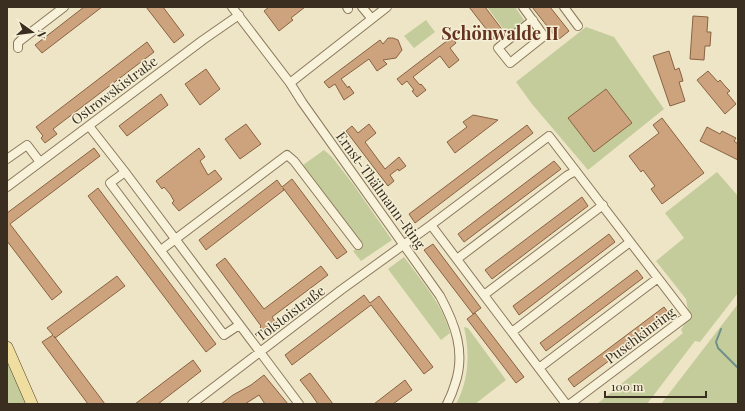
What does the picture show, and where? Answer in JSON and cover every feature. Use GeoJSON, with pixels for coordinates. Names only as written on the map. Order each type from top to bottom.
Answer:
{"type":"FeatureCollection","features":[{"type":"Feature","properties":{"kind":"main road"},"geometry":{"type":"LineString","coordinates":[[7,349],[32,404]]}},
{"type":"Feature","properties":{"kind":"street","name":"Ernst-Thälmann-Ring"},"geometry":{"type":"LineString","coordinates":[[232,7],[290,83],[440,296],[456,329],[460,356],[456,384],[447,404]]}},
{"type":"Feature","properties":{"kind":"street"},"geometry":{"type":"LineString","coordinates":[[362,7],[372,19]]}},
{"type":"Feature","properties":{"kind":"street"},"geometry":{"type":"LineString","coordinates":[[290,83],[387,7]]}},
{"type":"Feature","properties":{"kind":"street"},"geometry":{"type":"LineString","coordinates":[[523,7],[544,36],[510,63],[498,48],[532,20]]}},
{"type":"Feature","properties":{"kind":"street"},"geometry":{"type":"LineString","coordinates":[[564,7],[578,26]]}},
{"type":"Feature","properties":{"kind":"street"},"geometry":{"type":"LineString","coordinates":[[18,48],[18,43],[21,40],[62,8]]}},
{"type":"Feature","properties":{"kind":"street","name":"Ostrowskistraße"},"geometry":{"type":"LineString","coordinates":[[7,187],[238,15]]}},
{"type":"Feature","properties":{"kind":"street"},"geometry":{"type":"LineString","coordinates":[[88,126],[125,172],[299,404]]}},
{"type":"Feature","properties":{"kind":"street","name":"Puschkinring"},"geometry":{"type":"LineString","coordinates":[[404,244],[549,136],[687,316],[570,404]]}},
{"type":"Feature","properties":{"kind":"street"},"geometry":{"type":"LineString","coordinates":[[7,159],[27,145],[40,162]]}},
{"type":"Feature","properties":{"kind":"street"},"geometry":{"type":"LineString","coordinates":[[161,250],[287,155],[294,161],[358,245]]}},
{"type":"Feature","properties":{"kind":"street"},"geometry":{"type":"LineString","coordinates":[[457,259],[568,175],[576,171]]}},
{"type":"Feature","properties":{"kind":"street"},"geometry":{"type":"LineString","coordinates":[[125,172],[110,183],[224,336],[239,325]]}},
{"type":"Feature","properties":{"kind":"street"},"geometry":{"type":"LineString","coordinates":[[484,295],[603,205]]}},
{"type":"Feature","properties":{"kind":"street"},"geometry":{"type":"LineString","coordinates":[[431,225],[566,404]]}},
{"type":"Feature","properties":{"kind":"street"},"geometry":{"type":"LineString","coordinates":[[512,332],[630,242]]}},
{"type":"Feature","properties":{"kind":"street","name":"Tolstoistraße"},"geometry":{"type":"LineString","coordinates":[[192,404],[341,290],[404,244]]}},
{"type":"Feature","properties":{"kind":"street"},"geometry":{"type":"LineString","coordinates":[[539,368],[658,278]]}},
{"type":"Feature","properties":{"kind":"green space"},"geometry":{"type":"Polygon","coordinates":[[[487,7],[515,7],[524,20],[507,34],[487,7]]]}},
{"type":"Feature","properties":{"kind":"green space"},"geometry":{"type":"Polygon","coordinates":[[[426,20],[435,32],[414,48],[404,36],[426,20]]]}},
{"type":"Feature","properties":{"kind":"green space"},"geometry":{"type":"Polygon","coordinates":[[[586,27],[614,37],[664,109],[588,170],[532,104],[516,82],[586,27]]]}},
{"type":"Feature","properties":{"kind":"green space"},"geometry":{"type":"Polygon","coordinates":[[[324,150],[332,157],[353,184],[392,240],[361,261],[353,251],[363,244],[303,165],[324,150]]]}},
{"type":"Feature","properties":{"kind":"green space"},"geometry":{"type":"Polygon","coordinates":[[[717,172],[738,196],[738,293],[700,342],[695,341],[647,404],[597,404],[683,333],[681,330],[689,316],[686,299],[656,261],[684,238],[665,213],[717,172]]]}},
{"type":"Feature","properties":{"kind":"green space"},"geometry":{"type":"Polygon","coordinates":[[[404,257],[431,293],[447,323],[450,333],[441,340],[388,269],[404,257]]]}},
{"type":"Feature","properties":{"kind":"green space"},"geometry":{"type":"Polygon","coordinates":[[[738,304],[738,404],[661,404],[738,304]]]}},
{"type":"Feature","properties":{"kind":"green space"},"geometry":{"type":"Polygon","coordinates":[[[464,327],[468,328],[506,380],[475,404],[456,404],[464,386],[466,376],[468,356],[464,327]]]}},
{"type":"Feature","properties":{"kind":"green space"},"geometry":{"type":"Polygon","coordinates":[[[7,363],[15,377],[27,404],[7,404],[7,363]]]}},
{"type":"Feature","properties":{"kind":"building"},"geometry":{"type":"Polygon","coordinates":[[[84,7],[102,7],[42,53],[35,45],[84,7]]]}},
{"type":"Feature","properties":{"kind":"building"},"geometry":{"type":"Polygon","coordinates":[[[146,7],[163,7],[184,35],[174,43],[146,7]]]}},
{"type":"Feature","properties":{"kind":"building"},"geometry":{"type":"Polygon","coordinates":[[[269,7],[305,7],[291,18],[293,20],[279,31],[264,11],[269,7]]]}},
{"type":"Feature","properties":{"kind":"building"},"geometry":{"type":"Polygon","coordinates":[[[469,7],[485,7],[504,32],[494,39],[469,7]]]}},
{"type":"Feature","properties":{"kind":"building"},"geometry":{"type":"Polygon","coordinates":[[[532,7],[550,7],[569,31],[558,40],[532,7]]]}},
{"type":"Feature","properties":{"kind":"building"},"geometry":{"type":"Polygon","coordinates":[[[693,16],[708,17],[707,32],[711,32],[710,46],[705,46],[704,60],[690,59],[693,16]]]}},
{"type":"Feature","properties":{"kind":"building"},"geometry":{"type":"Polygon","coordinates":[[[452,37],[456,43],[450,48],[459,60],[449,68],[440,56],[413,77],[426,90],[417,97],[407,81],[402,85],[397,79],[452,37]]]}},
{"type":"Feature","properties":{"kind":"building"},"geometry":{"type":"Polygon","coordinates":[[[388,38],[398,40],[402,50],[396,58],[383,60],[387,64],[377,71],[369,59],[341,79],[354,93],[344,100],[335,84],[329,88],[324,82],[380,40],[383,44],[388,38]]]}},
{"type":"Feature","properties":{"kind":"building"},"geometry":{"type":"Polygon","coordinates":[[[147,42],[154,52],[53,129],[57,134],[45,143],[41,138],[43,136],[36,127],[147,42]]]}},
{"type":"Feature","properties":{"kind":"building"},"geometry":{"type":"Polygon","coordinates":[[[669,51],[675,70],[679,68],[681,74],[683,81],[679,82],[685,101],[670,106],[653,56],[669,51]]]}},
{"type":"Feature","properties":{"kind":"building"},"geometry":{"type":"Polygon","coordinates":[[[206,69],[220,89],[200,105],[185,84],[206,69]]]}},
{"type":"Feature","properties":{"kind":"building"},"geometry":{"type":"Polygon","coordinates":[[[708,71],[718,82],[720,80],[730,91],[727,93],[736,104],[725,114],[697,80],[708,71]]]}},
{"type":"Feature","properties":{"kind":"building"},"geometry":{"type":"Polygon","coordinates":[[[606,89],[632,123],[594,152],[568,118],[606,89]]]}},
{"type":"Feature","properties":{"kind":"building"},"geometry":{"type":"Polygon","coordinates":[[[161,94],[168,105],[127,136],[119,126],[161,94]]]}},
{"type":"Feature","properties":{"kind":"building"},"geometry":{"type":"Polygon","coordinates":[[[473,115],[498,120],[455,153],[447,142],[467,127],[463,122],[473,115]]]}},
{"type":"Feature","properties":{"kind":"building"},"geometry":{"type":"Polygon","coordinates":[[[662,118],[704,173],[662,204],[651,189],[655,186],[643,170],[641,172],[629,156],[659,133],[653,125],[662,118]]]}},
{"type":"Feature","properties":{"kind":"building"},"geometry":{"type":"Polygon","coordinates":[[[246,124],[261,144],[240,159],[225,139],[246,124]]]}},
{"type":"Feature","properties":{"kind":"building"},"geometry":{"type":"Polygon","coordinates":[[[369,124],[376,133],[365,142],[385,169],[399,157],[406,166],[399,171],[398,169],[390,175],[394,181],[388,186],[346,131],[352,126],[358,133],[369,124]]]}},
{"type":"Feature","properties":{"kind":"building"},"geometry":{"type":"Polygon","coordinates":[[[527,125],[533,133],[415,223],[409,214],[527,125]]]}},
{"type":"Feature","properties":{"kind":"building"},"geometry":{"type":"Polygon","coordinates":[[[707,127],[720,134],[722,131],[736,138],[734,141],[738,144],[738,160],[700,141],[707,127]]]}},
{"type":"Feature","properties":{"kind":"building"},"geometry":{"type":"Polygon","coordinates":[[[94,148],[100,156],[10,224],[62,292],[52,300],[7,241],[7,213],[94,148]]]}},
{"type":"Feature","properties":{"kind":"building"},"geometry":{"type":"Polygon","coordinates":[[[199,148],[205,157],[200,161],[208,175],[215,170],[222,179],[179,211],[172,203],[174,201],[170,194],[164,187],[162,189],[156,181],[199,148]]]}},
{"type":"Feature","properties":{"kind":"building"},"geometry":{"type":"Polygon","coordinates":[[[554,161],[561,169],[464,242],[458,234],[554,161]]]}},
{"type":"Feature","properties":{"kind":"building"},"geometry":{"type":"Polygon","coordinates":[[[292,179],[347,252],[337,259],[283,188],[284,190],[206,250],[199,240],[277,180],[282,187],[292,179]]]}},
{"type":"Feature","properties":{"kind":"building"},"geometry":{"type":"Polygon","coordinates":[[[98,188],[216,344],[206,352],[88,196],[98,188]]]}},
{"type":"Feature","properties":{"kind":"building"},"geometry":{"type":"Polygon","coordinates":[[[582,197],[588,206],[492,279],[485,270],[582,197]]]}},
{"type":"Feature","properties":{"kind":"building"},"geometry":{"type":"Polygon","coordinates":[[[609,234],[615,242],[519,315],[513,306],[609,234]]]}},
{"type":"Feature","properties":{"kind":"building"},"geometry":{"type":"Polygon","coordinates":[[[433,244],[481,308],[473,314],[424,250],[433,244]]]}},
{"type":"Feature","properties":{"kind":"building"},"geometry":{"type":"Polygon","coordinates":[[[225,258],[264,309],[321,266],[328,275],[272,317],[276,323],[264,332],[216,265],[225,258]]]}},
{"type":"Feature","properties":{"kind":"building"},"geometry":{"type":"Polygon","coordinates":[[[637,270],[643,278],[546,351],[540,343],[637,270]]]}},
{"type":"Feature","properties":{"kind":"building"},"geometry":{"type":"Polygon","coordinates":[[[117,276],[125,286],[55,338],[105,404],[88,404],[42,342],[53,335],[47,328],[117,276]]]}},
{"type":"Feature","properties":{"kind":"building"},"geometry":{"type":"Polygon","coordinates":[[[364,295],[370,303],[379,296],[433,367],[424,374],[371,305],[292,365],[285,355],[364,295]]]}},
{"type":"Feature","properties":{"kind":"building"},"geometry":{"type":"Polygon","coordinates":[[[664,307],[670,315],[574,387],[568,379],[664,307]]]}},
{"type":"Feature","properties":{"kind":"building"},"geometry":{"type":"Polygon","coordinates":[[[475,313],[524,377],[516,383],[467,319],[475,313]]]}},
{"type":"Feature","properties":{"kind":"building"},"geometry":{"type":"Polygon","coordinates":[[[193,360],[201,371],[158,404],[135,404],[193,360]]]}},
{"type":"Feature","properties":{"kind":"building"},"geometry":{"type":"Polygon","coordinates":[[[310,373],[333,404],[318,404],[300,380],[310,373]]]}},
{"type":"Feature","properties":{"kind":"building"},"geometry":{"type":"Polygon","coordinates":[[[264,375],[288,404],[265,404],[259,395],[245,404],[221,404],[251,385],[264,375]]]}},
{"type":"Feature","properties":{"kind":"building"},"geometry":{"type":"Polygon","coordinates":[[[405,380],[412,390],[393,404],[374,404],[405,380]]]}},
{"type":"Feature","properties":{"kind":"waterway"},"geometry":{"type":"LineString","coordinates":[[721,329],[716,342],[718,348],[738,368]]}},
{"type":"Feature","properties":{"kind":"district","name":"Schönwalde II"},"geometry":{"type":"Point","coordinates":[500,33]}}]}
